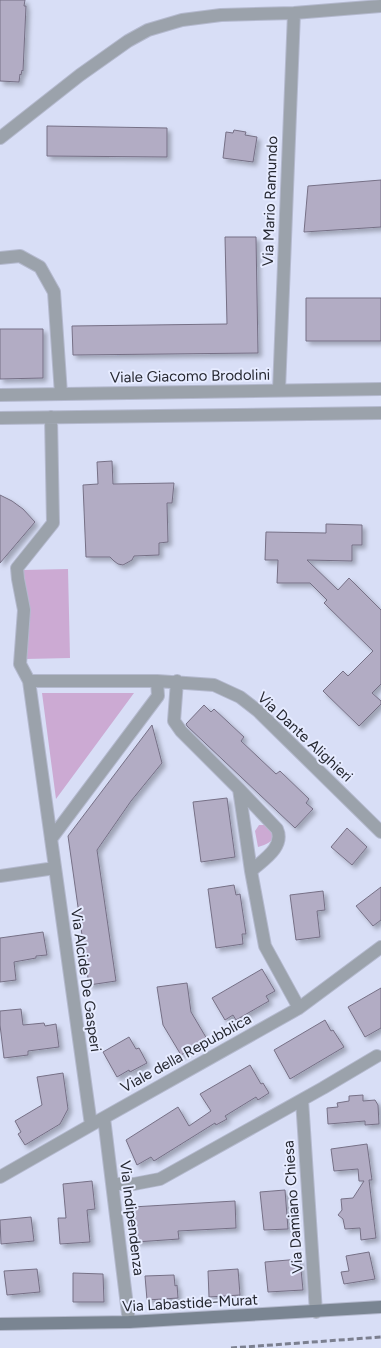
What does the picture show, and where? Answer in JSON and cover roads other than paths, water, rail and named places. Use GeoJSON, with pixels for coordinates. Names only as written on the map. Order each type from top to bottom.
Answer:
{"type":"FeatureCollection","features":[{"type":"Feature","properties":{"kind":"street"},"geometry":{"type":"LineString","coordinates":[[0,138],[80,75],[128,41],[148,30],[182,20],[221,15],[294,13],[381,6]]}},
{"type":"Feature","properties":{"kind":"street","name":"Via Mario Ramundo"},"geometry":{"type":"LineString","coordinates":[[279,390],[294,13]]}},
{"type":"Feature","properties":{"kind":"street"},"geometry":{"type":"LineString","coordinates":[[0,258],[20,256],[40,267],[54,292],[61,394]]}},
{"type":"Feature","properties":{"kind":"street","name":"Viale Giacomo Brodolini"},"geometry":{"type":"LineString","coordinates":[[0,395],[381,389]]}},
{"type":"Feature","properties":{"kind":"street"},"geometry":{"type":"LineString","coordinates":[[0,418],[381,413]]}},
{"type":"Feature","properties":{"kind":"street","name":"Via Alcide De Gasperi"},"geometry":{"type":"LineString","coordinates":[[51,417],[53,523],[18,568],[18,579],[24,610],[20,664],[29,681],[90,1125]]}},
{"type":"Feature","properties":{"kind":"street","name":"Via Dante Alighieri"},"geometry":{"type":"LineString","coordinates":[[29,681],[177,681],[214,685],[240,697],[258,711],[381,832]]}},
{"type":"Feature","properties":{"kind":"street"},"geometry":{"type":"LineString","coordinates":[[51,839],[158,696],[157,681]]}},
{"type":"Feature","properties":{"kind":"street"},"geometry":{"type":"LineString","coordinates":[[177,681],[174,721],[181,731],[240,789],[277,829],[279,834],[279,842],[273,852],[251,871]]}},
{"type":"Feature","properties":{"kind":"street"},"geometry":{"type":"LineString","coordinates":[[240,789],[251,871],[264,946],[299,1008]]}},
{"type":"Feature","properties":{"kind":"street"},"geometry":{"type":"LineString","coordinates":[[0,876],[54,868]]}},
{"type":"Feature","properties":{"kind":"street","name":"Viale della Repubblica"},"geometry":{"type":"LineString","coordinates":[[0,1177],[299,1008],[381,946]]}},
{"type":"Feature","properties":{"kind":"street"},"geometry":{"type":"LineString","coordinates":[[112,1184],[134,1184],[160,1179],[302,1100],[377,1056]]}},
{"type":"Feature","properties":{"kind":"street","name":"Via Damiano Chiesa"},"geometry":{"type":"LineString","coordinates":[[302,1100],[316,1312]]}},
{"type":"Feature","properties":{"kind":"street","name":"Via Indipendenza"},"geometry":{"type":"LineString","coordinates":[[104,1118],[129,1322]]}},
{"type":"Feature","properties":{"kind":"street","name":"Via Labastide-Murat"},"geometry":{"type":"LineString","coordinates":[[0,1324],[129,1322],[381,1307]]}},
{"type":"Feature","properties":{"kind":"railway"},"geometry":{"type":"LineString","coordinates":[[231,1348],[381,1337]]}}]}
